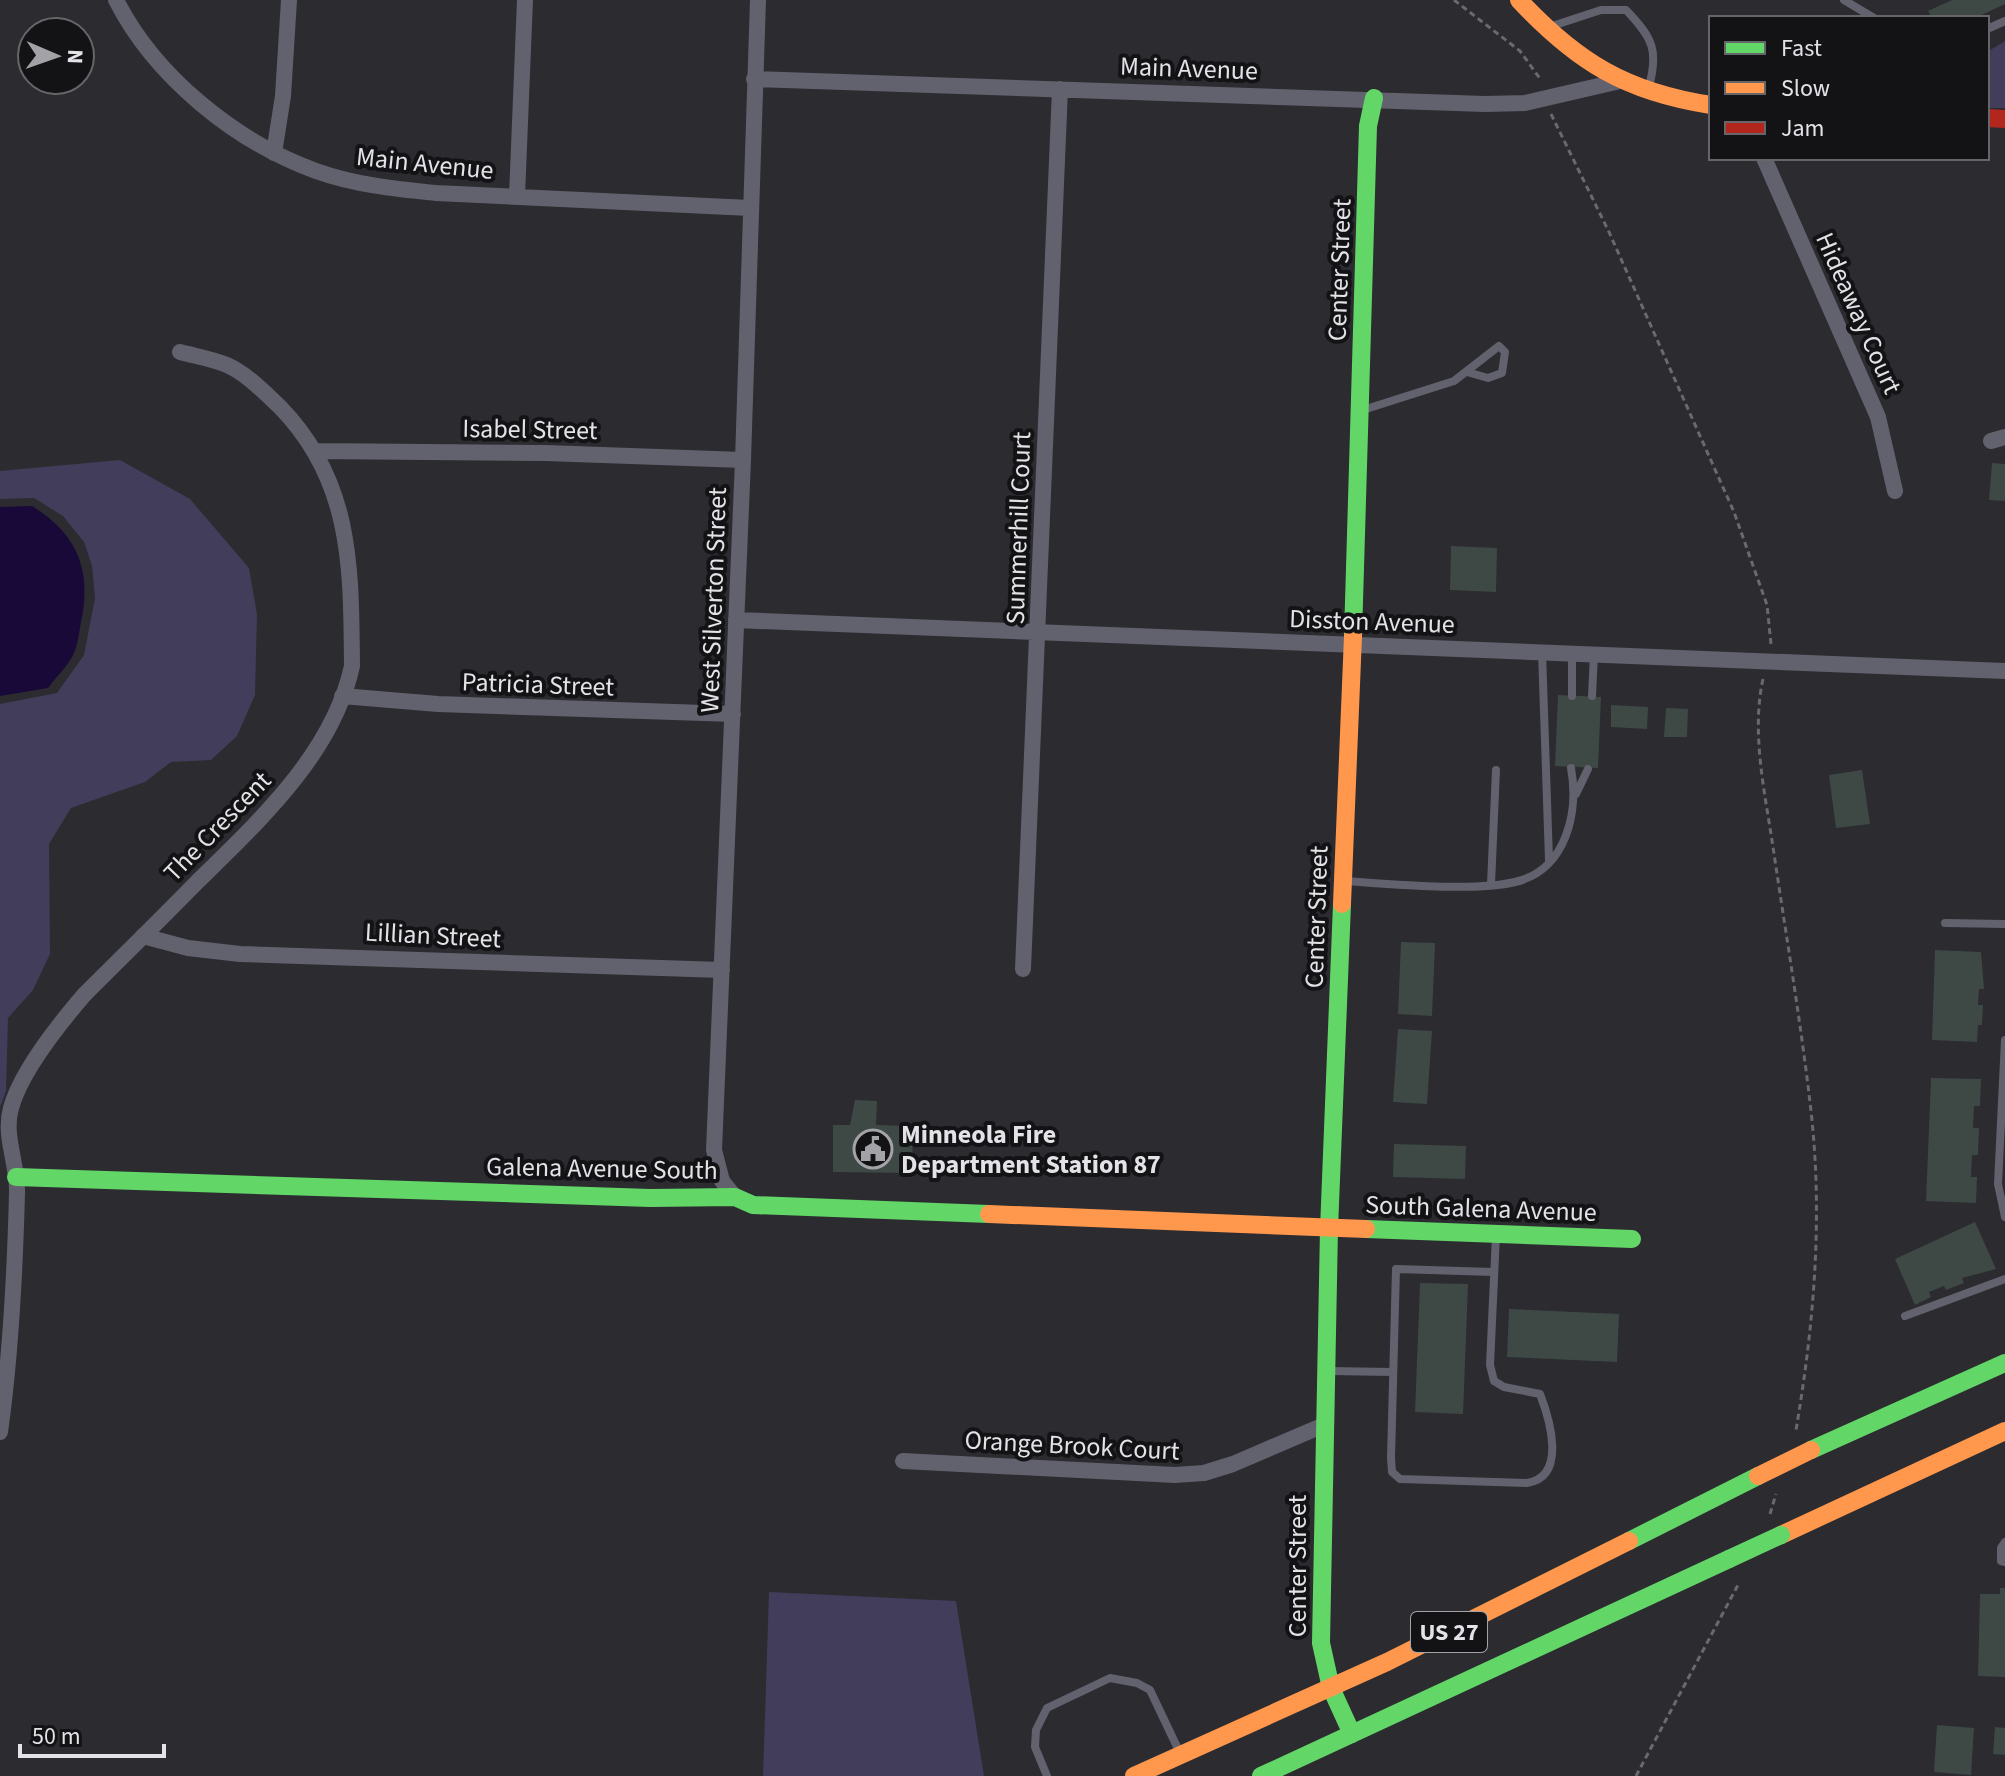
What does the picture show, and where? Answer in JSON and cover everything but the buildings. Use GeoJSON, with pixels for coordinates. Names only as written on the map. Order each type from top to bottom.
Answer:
{"type":"FeatureCollection","features":[{"type":"Feature","properties":{"kind":"main road"},"geometry":{"type":"LineString","coordinates":[[1519,0],[1570,53],[1620,81],[1667,100],[1709,105]]}},
{"type":"Feature","properties":{"kind":"main road","name":"Center Street"},"geometry":{"type":"LineString","coordinates":[[1352,1734],[1331,1688],[1321,1643],[1329,1229],[1353,644],[1368,126],[1374,98]]}},
{"type":"Feature","properties":{"kind":"main road","name":"Galena Avenue South"},"geometry":{"type":"LineString","coordinates":[[16,1177],[650,1198],[735,1197],[753,1205],[1329,1229]]}},
{"type":"Feature","properties":{"kind":"main road","name":"South Galena Avenue"},"geometry":{"type":"LineString","coordinates":[[1329,1229],[1632,1239]]}},
{"type":"Feature","properties":{"kind":"main road","name":"US 27"},"geometry":{"type":"LineString","coordinates":[[1134,1776],[1331,1688],[1811,1450],[2005,1363]]}},
{"type":"Feature","properties":{"kind":"main road","name":"US 27"},"geometry":{"type":"LineString","coordinates":[[1261,1776],[2005,1431]]}},
{"type":"Feature","properties":{"kind":"street","name":"Main Avenue"},"geometry":{"type":"LineString","coordinates":[[116,0],[142,42],[213,113],[274,153],[316,171],[387,188],[750,208]]}},
{"type":"Feature","properties":{"kind":"street"},"geometry":{"type":"LineString","coordinates":[[274,153],[283,96],[289,0]]}},
{"type":"Feature","properties":{"kind":"street"},"geometry":{"type":"LineString","coordinates":[[517,196],[525,0]]}},
{"type":"Feature","properties":{"kind":"street","name":"West Silverton Street"},"geometry":{"type":"LineString","coordinates":[[735,1197],[722,1181],[714,1150],[743,460],[758,0]]}},
{"type":"Feature","properties":{"kind":"street","name":"Main Avenue"},"geometry":{"type":"LineString","coordinates":[[754,79],[1485,104],[1549,99],[1620,81]]}},
{"type":"Feature","properties":{"kind":"street","name":"Summerhill Court"},"geometry":{"type":"LineString","coordinates":[[1023,969],[1060,89]]}},
{"type":"Feature","properties":{"kind":"street","name":"Hideaway Court"},"geometry":{"type":"LineString","coordinates":[[1765,160],[1878,417],[1895,491]]}},
{"type":"Feature","properties":{"kind":"street","name":"The Crescent"},"geometry":{"type":"LineString","coordinates":[[0,1432],[7,1381],[16,1177],[8,1134],[10,1112],[17,1092],[63,1020],[275,805],[300,773],[342,696],[352,666],[346,540],[336,498],[315,451],[294,422],[243,374],[225,364],[180,352]]}},
{"type":"Feature","properties":{"kind":"street","name":"Isabel Street"},"geometry":{"type":"LineString","coordinates":[[315,451],[546,453],[743,460]]}},
{"type":"Feature","properties":{"kind":"street","name":"Disston Avenue"},"geometry":{"type":"LineString","coordinates":[[736,620],[2005,671]]}},
{"type":"Feature","properties":{"kind":"street","name":"Patricia Street"},"geometry":{"type":"LineString","coordinates":[[342,696],[438,704],[733,714]]}},
{"type":"Feature","properties":{"kind":"street","name":"Lillian Street"},"geometry":{"type":"LineString","coordinates":[[143,936],[188,948],[240,954],[722,970]]}},
{"type":"Feature","properties":{"kind":"street","name":"Orange Brook Court"},"geometry":{"type":"LineString","coordinates":[[903,1461],[1175,1475],[1204,1473],[1324,1425]]}},
{"type":"Feature","properties":{"kind":"lane"},"geometry":{"type":"LineString","coordinates":[[1844,0],[1871,16]]}},
{"type":"Feature","properties":{"kind":"lane"},"geometry":{"type":"LineString","coordinates":[[1544,29],[1601,10],[1626,10],[1654,48],[1656,62],[1647,93]]}},
{"type":"Feature","properties":{"kind":"lane"},"geometry":{"type":"LineString","coordinates":[[1361,411],[1454,381],[1499,346],[1505,352],[1502,373],[1488,378],[1467,372]]}},
{"type":"Feature","properties":{"kind":"lane"},"geometry":{"type":"LineString","coordinates":[[1542,651],[1549,860]]}},
{"type":"Feature","properties":{"kind":"lane"},"geometry":{"type":"LineString","coordinates":[[1572,653],[1572,696]]}},
{"type":"Feature","properties":{"kind":"lane"},"geometry":{"type":"LineString","coordinates":[[1592,696],[1594,654]]}},
{"type":"Feature","properties":{"kind":"lane"},"geometry":{"type":"LineString","coordinates":[[1343,881],[1491,884],[1516,882],[1534,875],[1549,860],[1573,822],[1576,795],[1571,768]]}},
{"type":"Feature","properties":{"kind":"lane"},"geometry":{"type":"LineString","coordinates":[[1576,795],[1588,769]]}},
{"type":"Feature","properties":{"kind":"lane"},"geometry":{"type":"LineString","coordinates":[[1491,884],[1496,770]]}},
{"type":"Feature","properties":{"kind":"lane"},"geometry":{"type":"LineString","coordinates":[[1945,923],[2005,924]]}},
{"type":"Feature","properties":{"kind":"lane"},"geometry":{"type":"LineString","coordinates":[[2005,1040],[1998,1184],[2005,1217]]}},
{"type":"Feature","properties":{"kind":"lane"},"geometry":{"type":"LineString","coordinates":[[1493,1272],[1396,1269],[1392,1472],[1400,1479],[1501,1484],[1539,1481],[1550,1470],[1552,1437],[1540,1394],[1504,1387],[1494,1381],[1490,1365],[1496,1234]]}},
{"type":"Feature","properties":{"kind":"lane"},"geometry":{"type":"LineString","coordinates":[[1905,1316],[2005,1279]]}},
{"type":"Feature","properties":{"kind":"lane"},"geometry":{"type":"LineString","coordinates":[[1326,1370],[1393,1372]]}},
{"type":"Feature","properties":{"kind":"lane"},"geometry":{"type":"LineString","coordinates":[[2005,1542],[2001,1548],[2001,1561],[2005,1562]]}},
{"type":"Feature","properties":{"kind":"lane"},"geometry":{"type":"LineString","coordinates":[[1047,1776],[1035,1747],[1036,1730],[1047,1708],[1110,1678],[1137,1683],[1150,1690],[1181,1756]]}},
{"type":"Feature","properties":{"kind":"path"},"geometry":{"type":"LineString","coordinates":[[1454,0],[1520,51],[1543,83],[1552,116],[1609,232],[1734,512],[1767,605],[1772,643],[1759,697],[1761,768],[1811,1113],[1817,1241],[1812,1336],[1795,1435]]}},
{"type":"Feature","properties":{"kind":"path"},"geometry":{"type":"LineString","coordinates":[[1768,1520],[1777,1492]]}},
{"type":"Feature","properties":{"kind":"path"},"geometry":{"type":"LineString","coordinates":[[1636,1776],[1742,1577]]}},
{"type":"Feature","properties":{"kind":"shaded area"},"geometry":{"type":"Polygon","coordinates":[[[2005,41],[2005,108],[1989,108],[1989,51],[2005,41]]]}},
{"type":"Feature","properties":{"kind":"shaded area"},"geometry":{"type":"Polygon","coordinates":[[[120,460],[190,499],[249,568],[257,614],[255,695],[237,736],[211,760],[171,762],[145,782],[71,808],[49,844],[50,954],[33,990],[8,1018],[6,1091],[0,1107],[0,704],[57,693],[84,655],[95,598],[92,566],[84,542],[63,516],[34,498],[0,499],[0,471],[120,460]]]}},
{"type":"Feature","properties":{"kind":"shaded area"},"geometry":{"type":"Polygon","coordinates":[[[32,506],[60,528],[78,555],[84,585],[81,622],[72,657],[48,688],[0,696],[0,507],[32,506]]]}},
{"type":"Feature","properties":{"kind":"shaded area"},"geometry":{"type":"Polygon","coordinates":[[[769,1592],[956,1601],[984,1776],[763,1776],[769,1592]]]}},
{"type":"Feature","properties":{"kind":"traffic: fast"},"geometry":{"type":"LineString","coordinates":[[1353,636],[1368,126],[1374,98]]}},
{"type":"Feature","properties":{"kind":"traffic: fast"},"geometry":{"type":"LineString","coordinates":[[1342,904],[1329,1229],[1321,1643],[1331,1688],[1352,1734]]}},
{"type":"Feature","properties":{"kind":"traffic: fast"},"geometry":{"type":"LineString","coordinates":[[16,1177],[650,1198],[735,1197],[753,1205],[989,1214]]}},
{"type":"Feature","properties":{"kind":"traffic: fast"},"geometry":{"type":"LineString","coordinates":[[1366,1229],[1632,1239]]}},
{"type":"Feature","properties":{"kind":"traffic: fast"},"geometry":{"type":"LineString","coordinates":[[1811,1450],[2005,1363]]}},
{"type":"Feature","properties":{"kind":"traffic: fast"},"geometry":{"type":"LineString","coordinates":[[1629,1541],[1758,1476]]}},
{"type":"Feature","properties":{"kind":"traffic: fast"},"geometry":{"type":"LineString","coordinates":[[1729,1559],[1781,1535]]}},
{"type":"Feature","properties":{"kind":"traffic: fast"},"geometry":{"type":"LineString","coordinates":[[1261,1776],[1729,1559]]}},
{"type":"Feature","properties":{"kind":"traffic: slow"},"geometry":{"type":"LineString","coordinates":[[1519,0],[1562,41],[1605,71],[1653,92],[1709,105]]}},
{"type":"Feature","properties":{"kind":"traffic: slow"},"geometry":{"type":"LineString","coordinates":[[1342,904],[1353,636]]}},
{"type":"Feature","properties":{"kind":"traffic: slow"},"geometry":{"type":"LineString","coordinates":[[989,1214],[1366,1229]]}},
{"type":"Feature","properties":{"kind":"traffic: slow"},"geometry":{"type":"LineString","coordinates":[[1781,1535],[2005,1431]]}},
{"type":"Feature","properties":{"kind":"traffic: slow"},"geometry":{"type":"LineString","coordinates":[[1758,1476],[1811,1450]]}},
{"type":"Feature","properties":{"kind":"traffic: slow"},"geometry":{"type":"LineString","coordinates":[[1134,1776],[1387,1662],[1629,1541]]}},
{"type":"Feature","properties":{"kind":"traffic: jam"},"geometry":{"type":"LineString","coordinates":[[1989,118],[2005,119]]}},
{"type":"Feature","properties":{"kind":"place","name":"Minneola Fire Department Station 87"},"geometry":{"type":"Point","coordinates":[873,1149]}}]}
